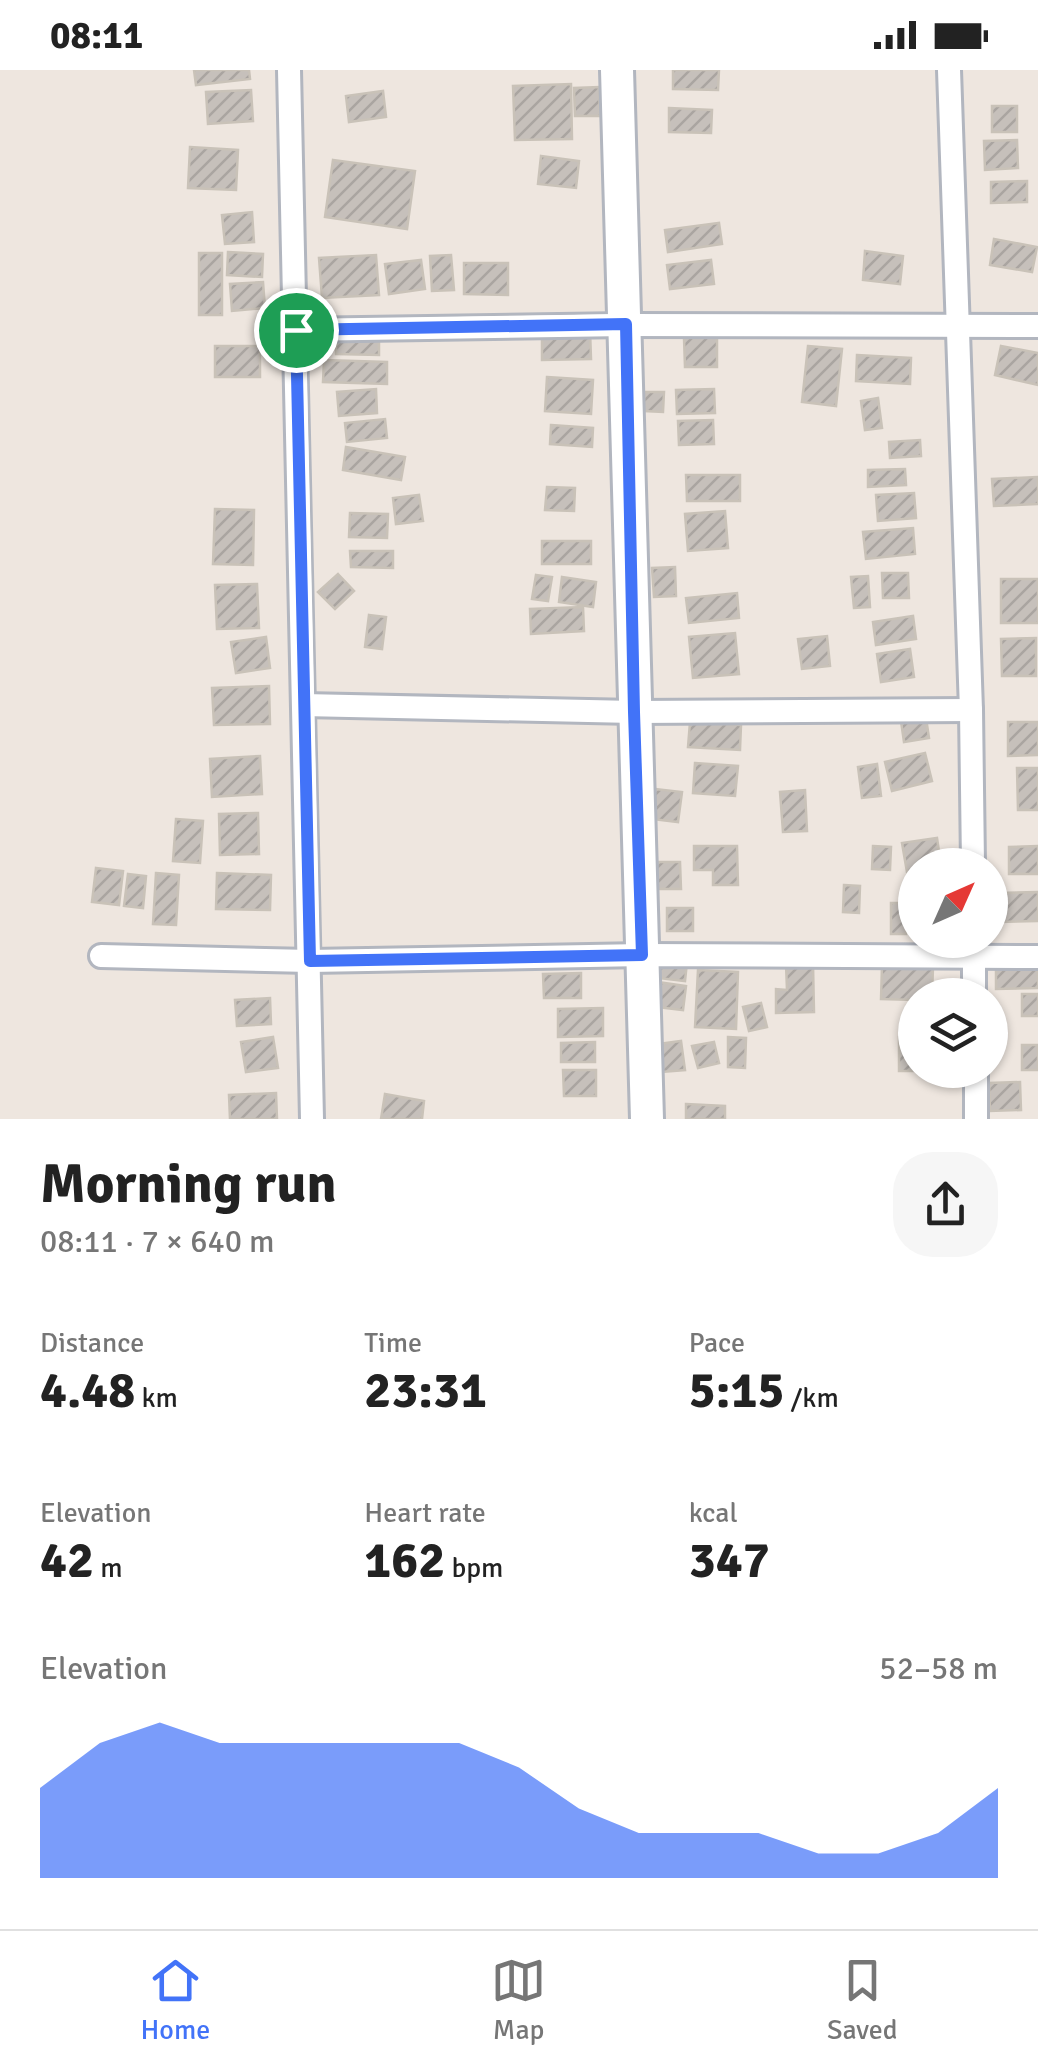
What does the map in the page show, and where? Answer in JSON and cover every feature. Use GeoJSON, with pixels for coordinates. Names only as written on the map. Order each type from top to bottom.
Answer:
{"type":"FeatureCollection","features":[{"type":"Feature","properties":{"kind":"main road"},"geometry":{"type":"LineString","coordinates":[[618,70],[647,1119]]}},
{"type":"Feature","properties":{"kind":"street"},"geometry":{"type":"LineString","coordinates":[[289,70],[312,1119]]}},
{"type":"Feature","properties":{"kind":"street"},"geometry":{"type":"LineString","coordinates":[[949,70],[973,848]]}},
{"type":"Feature","properties":{"kind":"street"},"geometry":{"type":"LineString","coordinates":[[296,330],[626,324],[1038,326]]}},
{"type":"Feature","properties":{"kind":"street"},"geometry":{"type":"LineString","coordinates":[[303,706],[634,712],[971,710]]}},
{"type":"Feature","properties":{"kind":"street"},"geometry":{"type":"LineString","coordinates":[[101,956],[310,961],[898,950]]}},
{"type":"Feature","properties":{"kind":"street"},"geometry":{"type":"LineString","coordinates":[[1008,953],[1038,957]]}},
{"type":"Feature","properties":{"kind":"street"},"geometry":{"type":"LineString","coordinates":[[976,1088],[976,1119]]}},
{"type":"Feature","properties":{"kind":"building"},"geometry":{"type":"Polygon","coordinates":[[[194,70],[249,70],[250,79],[196,85],[194,70]]]}},
{"type":"Feature","properties":{"kind":"building"},"geometry":{"type":"Polygon","coordinates":[[[673,70],[719,70],[718,90],[673,89],[673,70]]]}},
{"type":"Feature","properties":{"kind":"building"},"geometry":{"type":"Polygon","coordinates":[[[571,84],[572,139],[515,140],[513,86],[571,84]]]}},
{"type":"Feature","properties":{"kind":"building"},"geometry":{"type":"Polygon","coordinates":[[[599,87],[600,116],[575,116],[574,88],[599,87]]]}},
{"type":"Feature","properties":{"kind":"building"},"geometry":{"type":"Polygon","coordinates":[[[251,90],[253,121],[208,124],[206,92],[251,90]]]}},
{"type":"Feature","properties":{"kind":"building"},"geometry":{"type":"Polygon","coordinates":[[[383,91],[386,117],[349,122],[346,96],[383,91]]]}},
{"type":"Feature","properties":{"kind":"building"},"geometry":{"type":"Polygon","coordinates":[[[992,106],[1017,106],[1017,132],[992,132],[992,106]]]}},
{"type":"Feature","properties":{"kind":"building"},"geometry":{"type":"Polygon","coordinates":[[[669,108],[712,110],[711,133],[669,132],[669,108]]]}},
{"type":"Feature","properties":{"kind":"building"},"geometry":{"type":"Polygon","coordinates":[[[1017,140],[1018,168],[985,170],[984,141],[1017,140]]]}},
{"type":"Feature","properties":{"kind":"building"},"geometry":{"type":"Polygon","coordinates":[[[190,147],[238,150],[236,190],[188,188],[190,147]]]}},
{"type":"Feature","properties":{"kind":"building"},"geometry":{"type":"Polygon","coordinates":[[[541,156],[579,161],[576,188],[538,184],[541,156]]]}},
{"type":"Feature","properties":{"kind":"building"},"geometry":{"type":"Polygon","coordinates":[[[333,160],[415,171],[407,229],[325,217],[333,160]]]}},
{"type":"Feature","properties":{"kind":"building"},"geometry":{"type":"Polygon","coordinates":[[[1027,181],[1027,202],[991,203],[991,182],[1027,181]]]}},
{"type":"Feature","properties":{"kind":"building"},"geometry":{"type":"Polygon","coordinates":[[[252,212],[254,242],[225,244],[222,215],[252,212]]]}},
{"type":"Feature","properties":{"kind":"building"},"geometry":{"type":"Polygon","coordinates":[[[719,223],[722,244],[668,252],[665,230],[719,223]]]}},
{"type":"Feature","properties":{"kind":"building"},"geometry":{"type":"Polygon","coordinates":[[[994,239],[1037,247],[1032,272],[990,265],[994,239]]]}},
{"type":"Feature","properties":{"kind":"building"},"geometry":{"type":"Polygon","coordinates":[[[865,251],[903,256],[900,284],[863,280],[865,251]]]}},
{"type":"Feature","properties":{"kind":"building"},"geometry":{"type":"Polygon","coordinates":[[[228,252],[263,254],[262,277],[227,275],[228,252]]]}},
{"type":"Feature","properties":{"kind":"building"},"geometry":{"type":"Polygon","coordinates":[[[199,253],[222,253],[222,315],[199,315],[199,253]]]}},
{"type":"Feature","properties":{"kind":"building"},"geometry":{"type":"Polygon","coordinates":[[[376,255],[379,295],[322,298],[319,258],[376,255]]]}},
{"type":"Feature","properties":{"kind":"building"},"geometry":{"type":"Polygon","coordinates":[[[451,255],[454,290],[432,291],[430,256],[451,255]]]}},
{"type":"Feature","properties":{"kind":"building"},"geometry":{"type":"Polygon","coordinates":[[[421,260],[425,289],[389,294],[385,264],[421,260]]]}},
{"type":"Feature","properties":{"kind":"building"},"geometry":{"type":"Polygon","coordinates":[[[711,260],[714,284],[670,289],[667,265],[711,260]]]}},
{"type":"Feature","properties":{"kind":"building"},"geometry":{"type":"Polygon","coordinates":[[[464,263],[508,263],[508,295],[464,294],[464,263]]]}},
{"type":"Feature","properties":{"kind":"building"},"geometry":{"type":"Polygon","coordinates":[[[263,282],[265,308],[232,311],[230,284],[263,282]]]}},
{"type":"Feature","properties":{"kind":"building"},"geometry":{"type":"Polygon","coordinates":[[[590,330],[591,359],[542,360],[542,331],[590,330]]]}},
{"type":"Feature","properties":{"kind":"building"},"geometry":{"type":"Polygon","coordinates":[[[336,334],[379,334],[379,355],[336,354],[336,334]]]}},
{"type":"Feature","properties":{"kind":"building"},"geometry":{"type":"Polygon","coordinates":[[[717,337],[717,367],[685,367],[684,338],[717,337]]]}},
{"type":"Feature","properties":{"kind":"building"},"geometry":{"type":"Polygon","coordinates":[[[215,346],[260,346],[260,377],[215,377],[215,346]]]}},
{"type":"Feature","properties":{"kind":"building"},"geometry":{"type":"Polygon","coordinates":[[[808,346],[842,349],[836,406],[802,402],[808,346]]]}},
{"type":"Feature","properties":{"kind":"building"},"geometry":{"type":"Polygon","coordinates":[[[1001,346],[1038,353],[1038,385],[995,375],[1001,346]]]}},
{"type":"Feature","properties":{"kind":"building"},"geometry":{"type":"Polygon","coordinates":[[[857,355],[911,358],[910,384],[856,381],[857,355]]]}},
{"type":"Feature","properties":{"kind":"building"},"geometry":{"type":"Polygon","coordinates":[[[324,360],[387,362],[387,384],[323,382],[324,360]]]}},
{"type":"Feature","properties":{"kind":"building"},"geometry":{"type":"Polygon","coordinates":[[[547,377],[593,380],[591,414],[545,411],[547,377]]]}},
{"type":"Feature","properties":{"kind":"building"},"geometry":{"type":"Polygon","coordinates":[[[376,389],[377,413],[339,416],[337,392],[376,389]]]}},
{"type":"Feature","properties":{"kind":"building"},"geometry":{"type":"Polygon","coordinates":[[[714,389],[715,413],[677,414],[676,390],[714,389]]]}},
{"type":"Feature","properties":{"kind":"building"},"geometry":{"type":"Polygon","coordinates":[[[644,392],[664,392],[663,412],[644,411],[644,392]]]}},
{"type":"Feature","properties":{"kind":"building"},"geometry":{"type":"Polygon","coordinates":[[[878,398],[882,428],[865,430],[861,401],[878,398]]]}},
{"type":"Feature","properties":{"kind":"building"},"geometry":{"type":"Polygon","coordinates":[[[385,419],[387,438],[347,442],[345,423],[385,419]]]}},
{"type":"Feature","properties":{"kind":"building"},"geometry":{"type":"Polygon","coordinates":[[[713,420],[714,444],[679,445],[678,421],[713,420]]]}},
{"type":"Feature","properties":{"kind":"building"},"geometry":{"type":"Polygon","coordinates":[[[551,425],[593,428],[592,447],[550,444],[551,425]]]}},
{"type":"Feature","properties":{"kind":"building"},"geometry":{"type":"Polygon","coordinates":[[[920,440],[921,456],[890,458],[889,442],[920,440]]]}},
{"type":"Feature","properties":{"kind":"building"},"geometry":{"type":"Polygon","coordinates":[[[346,447],[405,457],[401,480],[343,470],[346,447]]]}},
{"type":"Feature","properties":{"kind":"building"},"geometry":{"type":"Polygon","coordinates":[[[905,469],[906,485],[868,487],[868,470],[905,469]]]}},
{"type":"Feature","properties":{"kind":"building"},"geometry":{"type":"Polygon","coordinates":[[[686,475],[740,475],[740,501],[687,501],[686,475]]]}},
{"type":"Feature","properties":{"kind":"building"},"geometry":{"type":"Polygon","coordinates":[[[1038,477],[1038,504],[994,506],[992,479],[1038,477]]]}},
{"type":"Feature","properties":{"kind":"building"},"geometry":{"type":"Polygon","coordinates":[[[547,487],[575,488],[574,511],[545,510],[547,487]]]}},
{"type":"Feature","properties":{"kind":"building"},"geometry":{"type":"Polygon","coordinates":[[[914,493],[916,518],[878,521],[876,495],[914,493]]]}},
{"type":"Feature","properties":{"kind":"building"},"geometry":{"type":"Polygon","coordinates":[[[419,495],[423,521],[396,524],[393,498],[419,495]]]}},
{"type":"Feature","properties":{"kind":"building"},"geometry":{"type":"Polygon","coordinates":[[[215,509],[254,510],[253,565],[213,564],[215,509]]]}},
{"type":"Feature","properties":{"kind":"building"},"geometry":{"type":"Polygon","coordinates":[[[725,511],[728,548],[688,551],[685,514],[725,511]]]}},
{"type":"Feature","properties":{"kind":"building"},"geometry":{"type":"Polygon","coordinates":[[[350,513],[388,514],[387,538],[349,537],[350,513]]]}},
{"type":"Feature","properties":{"kind":"building"},"geometry":{"type":"Polygon","coordinates":[[[913,528],[915,554],[866,559],[863,532],[913,528]]]}},
{"type":"Feature","properties":{"kind":"building"},"geometry":{"type":"Polygon","coordinates":[[[542,541],[591,541],[591,564],[542,564],[542,541]]]}},
{"type":"Feature","properties":{"kind":"building"},"geometry":{"type":"Polygon","coordinates":[[[350,551],[393,551],[393,568],[351,567],[350,551]]]}},
{"type":"Feature","properties":{"kind":"building"},"geometry":{"type":"Polygon","coordinates":[[[675,567],[676,596],[654,597],[652,568],[675,567]]]}},
{"type":"Feature","properties":{"kind":"building"},"geometry":{"type":"Polygon","coordinates":[[[882,573],[908,573],[909,598],[883,598],[882,573]]]}},
{"type":"Feature","properties":{"kind":"building"},"geometry":{"type":"Polygon","coordinates":[[[338,574],[354,591],[335,609],[318,592],[338,574]]]}},
{"type":"Feature","properties":{"kind":"building"},"geometry":{"type":"Polygon","coordinates":[[[536,575],[552,577],[548,601],[532,599],[536,575]]]}},
{"type":"Feature","properties":{"kind":"building"},"geometry":{"type":"Polygon","coordinates":[[[868,576],[870,607],[854,608],[851,577],[868,576]]]}},
{"type":"Feature","properties":{"kind":"building"},"geometry":{"type":"Polygon","coordinates":[[[562,577],[596,582],[593,607],[559,602],[562,577]]]}},
{"type":"Feature","properties":{"kind":"building"},"geometry":{"type":"Polygon","coordinates":[[[1001,579],[1038,579],[1038,623],[1001,623],[1001,579]]]}},
{"type":"Feature","properties":{"kind":"building"},"geometry":{"type":"Polygon","coordinates":[[[257,584],[259,628],[217,629],[215,585],[257,584]]]}},
{"type":"Feature","properties":{"kind":"building"},"geometry":{"type":"Polygon","coordinates":[[[737,593],[739,618],[689,623],[686,598],[737,593]]]}},
{"type":"Feature","properties":{"kind":"building"},"geometry":{"type":"Polygon","coordinates":[[[583,607],[584,631],[531,634],[530,609],[583,607]]]}},
{"type":"Feature","properties":{"kind":"building"},"geometry":{"type":"Polygon","coordinates":[[[369,615],[386,617],[382,649],[365,647],[369,615]]]}},
{"type":"Feature","properties":{"kind":"building"},"geometry":{"type":"Polygon","coordinates":[[[913,616],[916,639],[876,645],[873,622],[913,616]]]}},
{"type":"Feature","properties":{"kind":"building"},"geometry":{"type":"Polygon","coordinates":[[[735,633],[739,674],[693,678],[689,637],[735,633]]]}},
{"type":"Feature","properties":{"kind":"building"},"geometry":{"type":"Polygon","coordinates":[[[827,636],[830,666],[802,669],[798,639],[827,636]]]}},
{"type":"Feature","properties":{"kind":"building"},"geometry":{"type":"Polygon","coordinates":[[[266,637],[270,668],[236,673],[231,642],[266,637]]]}},
{"type":"Feature","properties":{"kind":"building"},"geometry":{"type":"Polygon","coordinates":[[[1036,638],[1036,676],[1002,676],[1001,639],[1036,638]]]}},
{"type":"Feature","properties":{"kind":"building"},"geometry":{"type":"Polygon","coordinates":[[[910,649],[914,677],[881,682],[877,654],[910,649]]]}},
{"type":"Feature","properties":{"kind":"building"},"geometry":{"type":"Polygon","coordinates":[[[269,686],[270,724],[214,725],[212,688],[269,686]]]}},
{"type":"Feature","properties":{"kind":"building"},"geometry":{"type":"Polygon","coordinates":[[[926,718],[929,738],[904,742],[901,721],[926,718]]]}},
{"type":"Feature","properties":{"kind":"building"},"geometry":{"type":"Polygon","coordinates":[[[690,722],[741,725],[740,750],[688,747],[690,722]]]}},
{"type":"Feature","properties":{"kind":"building"},"geometry":{"type":"Polygon","coordinates":[[[1008,722],[1038,722],[1038,755],[1008,756],[1008,722]]]}},
{"type":"Feature","properties":{"kind":"building"},"geometry":{"type":"Polygon","coordinates":[[[925,753],[932,781],[892,791],[885,762],[925,753]]]}},
{"type":"Feature","properties":{"kind":"building"},"geometry":{"type":"Polygon","coordinates":[[[260,756],[262,794],[212,797],[210,759],[260,756]]]}},
{"type":"Feature","properties":{"kind":"building"},"geometry":{"type":"Polygon","coordinates":[[[695,763],[738,766],[735,796],[693,793],[695,763]]]}},
{"type":"Feature","properties":{"kind":"building"},"geometry":{"type":"Polygon","coordinates":[[[877,764],[881,796],[862,798],[858,767],[877,764]]]}},
{"type":"Feature","properties":{"kind":"building"},"geometry":{"type":"Polygon","coordinates":[[[1017,768],[1038,768],[1038,810],[1018,810],[1017,768]]]}},
{"type":"Feature","properties":{"kind":"building"},"geometry":{"type":"Polygon","coordinates":[[[655,789],[682,792],[678,822],[652,819],[655,789]]]}},
{"type":"Feature","properties":{"kind":"building"},"geometry":{"type":"Polygon","coordinates":[[[805,790],[807,831],[783,832],[780,792],[805,790]]]}},
{"type":"Feature","properties":{"kind":"building"},"geometry":{"type":"Polygon","coordinates":[[[258,813],[259,854],[220,855],[219,814],[258,813]]]}},
{"type":"Feature","properties":{"kind":"building"},"geometry":{"type":"Polygon","coordinates":[[[176,819],[203,821],[200,863],[173,861],[176,819]]]}},
{"type":"Feature","properties":{"kind":"building"},"geometry":{"type":"Polygon","coordinates":[[[937,838],[938,848],[903,848],[902,843],[937,838]]]}},
{"type":"Feature","properties":{"kind":"building"},"geometry":{"type":"Polygon","coordinates":[[[694,846],[737,846],[738,885],[713,885],[713,870],[694,870],[694,846]]]}},
{"type":"Feature","properties":{"kind":"building"},"geometry":{"type":"Polygon","coordinates":[[[873,846],[891,847],[890,870],[872,869],[873,846]]]}},
{"type":"Feature","properties":{"kind":"building"},"geometry":{"type":"Polygon","coordinates":[[[1038,846],[1038,874],[1009,874],[1009,847],[1038,846]]]}},
{"type":"Feature","properties":{"kind":"building"},"geometry":{"type":"Polygon","coordinates":[[[655,862],[680,862],[681,889],[656,889],[655,862]]]}},
{"type":"Feature","properties":{"kind":"building"},"geometry":{"type":"Polygon","coordinates":[[[96,868],[123,871],[119,905],[92,902],[96,868]]]}},
{"type":"Feature","properties":{"kind":"building"},"geometry":{"type":"Polygon","coordinates":[[[156,873],[179,875],[176,925],[153,924],[156,873]]]}},
{"type":"Feature","properties":{"kind":"building"},"geometry":{"type":"Polygon","coordinates":[[[217,873],[271,875],[270,910],[216,909],[217,873]]]}},
{"type":"Feature","properties":{"kind":"building"},"geometry":{"type":"Polygon","coordinates":[[[128,874],[146,876],[143,908],[124,906],[128,874]]]}},
{"type":"Feature","properties":{"kind":"building"},"geometry":{"type":"Polygon","coordinates":[[[844,885],[860,886],[859,913],[843,912],[844,885]]]}},
{"type":"Feature","properties":{"kind":"building"},"geometry":{"type":"Polygon","coordinates":[[[1038,892],[1038,921],[1008,922],[1008,893],[1038,892]]]}},
{"type":"Feature","properties":{"kind":"building"},"geometry":{"type":"Polygon","coordinates":[[[891,903],[898,903],[898,934],[891,934],[891,903]]]}},
{"type":"Feature","properties":{"kind":"building"},"geometry":{"type":"Polygon","coordinates":[[[667,908],[693,908],[693,931],[667,931],[667,908]]]}},
{"type":"Feature","properties":{"kind":"building"},"geometry":{"type":"Polygon","coordinates":[[[659,959],[687,962],[685,981],[658,978],[659,959]]]}},
{"type":"Feature","properties":{"kind":"building"},"geometry":{"type":"Polygon","coordinates":[[[996,962],[1038,962],[1038,988],[1008,989],[1008,978],[996,978],[996,962]]]}},
{"type":"Feature","properties":{"kind":"building"},"geometry":{"type":"Polygon","coordinates":[[[786,964],[813,964],[814,1012],[776,1013],[776,989],[787,990],[786,964]]]}},
{"type":"Feature","properties":{"kind":"building"},"geometry":{"type":"Polygon","coordinates":[[[882,966],[933,967],[933,978],[898,978],[898,1000],[881,999],[882,966]]]}},
{"type":"Feature","properties":{"kind":"building"},"geometry":{"type":"Polygon","coordinates":[[[698,970],[738,972],[736,1029],[695,1027],[698,970]]]}},
{"type":"Feature","properties":{"kind":"building"},"geometry":{"type":"Polygon","coordinates":[[[581,973],[581,998],[544,998],[543,974],[581,973]]]}},
{"type":"Feature","properties":{"kind":"building"},"geometry":{"type":"Polygon","coordinates":[[[658,982],[686,986],[683,1010],[656,1007],[658,982]]]}},
{"type":"Feature","properties":{"kind":"building"},"geometry":{"type":"Polygon","coordinates":[[[1022,994],[1038,994],[1038,1016],[1022,1016],[1022,994]]]}},
{"type":"Feature","properties":{"kind":"building"},"geometry":{"type":"Polygon","coordinates":[[[270,998],[271,1024],[237,1026],[235,1000],[270,998]]]}},
{"type":"Feature","properties":{"kind":"building"},"geometry":{"type":"Polygon","coordinates":[[[761,1003],[767,1027],[749,1031],[743,1007],[761,1003]]]}},
{"type":"Feature","properties":{"kind":"building"},"geometry":{"type":"Polygon","coordinates":[[[603,1008],[603,1036],[558,1037],[558,1009],[603,1008]]]}},
{"type":"Feature","properties":{"kind":"building"},"geometry":{"type":"Polygon","coordinates":[[[273,1037],[278,1068],[246,1072],[241,1042],[273,1037]]]}},
{"type":"Feature","properties":{"kind":"building"},"geometry":{"type":"Polygon","coordinates":[[[728,1037],[746,1038],[745,1068],[728,1067],[728,1037]]]}},
{"type":"Feature","properties":{"kind":"building"},"geometry":{"type":"Polygon","coordinates":[[[681,1041],[685,1070],[662,1072],[658,1044],[681,1041]]]}},
{"type":"Feature","properties":{"kind":"building"},"geometry":{"type":"Polygon","coordinates":[[[595,1042],[595,1062],[561,1062],[561,1043],[595,1042]]]}},
{"type":"Feature","properties":{"kind":"building"},"geometry":{"type":"Polygon","coordinates":[[[714,1042],[719,1063],[698,1068],[692,1046],[714,1042]]]}},
{"type":"Feature","properties":{"kind":"building"},"geometry":{"type":"Polygon","coordinates":[[[1022,1045],[1038,1045],[1038,1070],[1022,1070],[1022,1045]]]}},
{"type":"Feature","properties":{"kind":"building"},"geometry":{"type":"Polygon","coordinates":[[[563,1070],[596,1070],[596,1096],[564,1096],[563,1070]]]}},
{"type":"Feature","properties":{"kind":"building"},"geometry":{"type":"Polygon","coordinates":[[[1008,1082],[1020,1082],[1021,1110],[990,1111],[989,1088],[1008,1088],[1008,1082]]]}},
{"type":"Feature","properties":{"kind":"building"},"geometry":{"type":"Polygon","coordinates":[[[276,1093],[277,1119],[230,1119],[229,1095],[276,1093]]]}},
{"type":"Feature","properties":{"kind":"building"},"geometry":{"type":"Polygon","coordinates":[[[385,1094],[424,1101],[422,1119],[381,1119],[385,1094]]]}},
{"type":"Feature","properties":{"kind":"building"},"geometry":{"type":"Polygon","coordinates":[[[686,1104],[725,1106],[725,1119],[686,1119],[686,1104]]]}},
{"type":"Feature","properties":{"kind":"route"},"geometry":{"type":"LineString","coordinates":[[626,324],[642,955],[310,961],[296,330],[626,324]]}}]}
